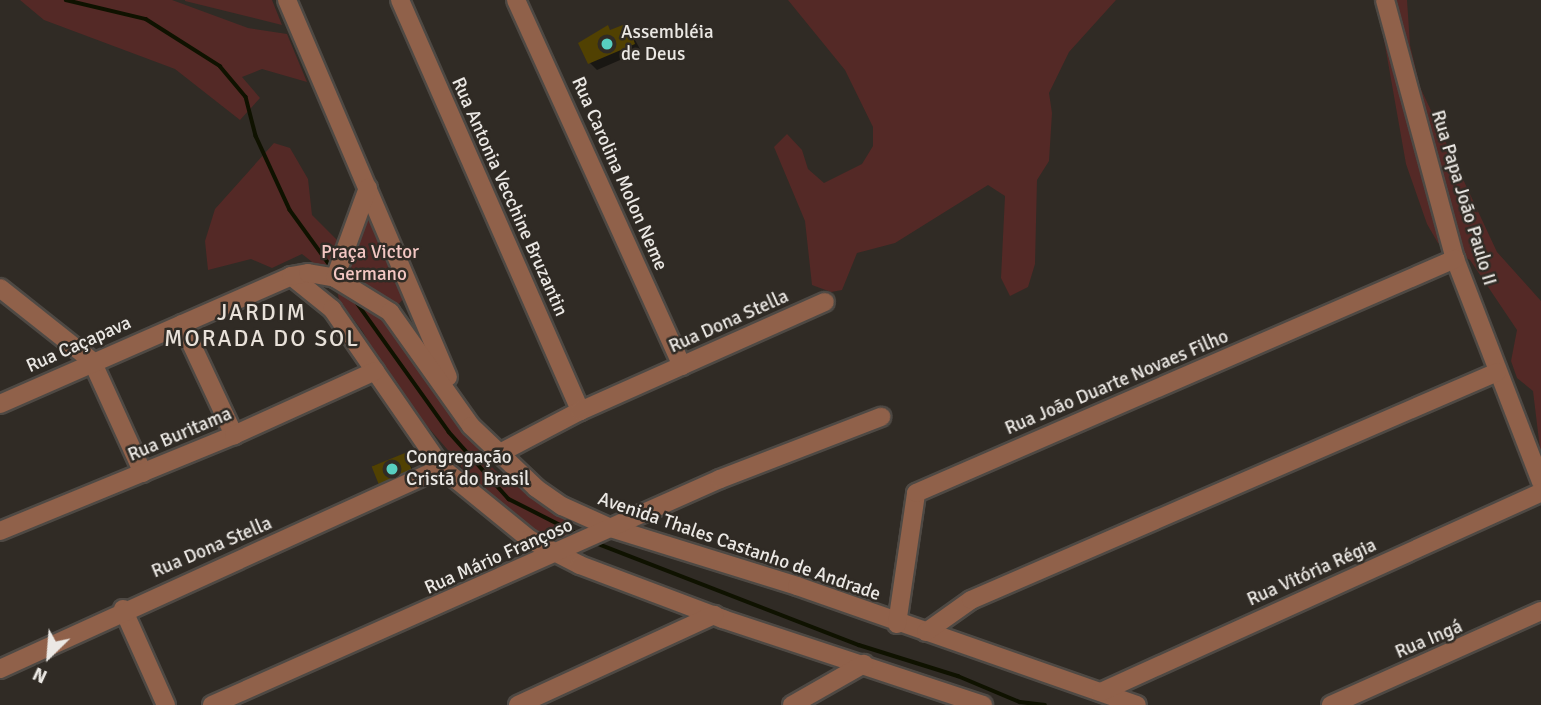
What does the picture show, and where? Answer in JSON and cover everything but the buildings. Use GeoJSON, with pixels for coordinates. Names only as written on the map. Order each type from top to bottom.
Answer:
{"type":"FeatureCollection","features":[{"type":"Feature","properties":{"kind":"street"},"geometry":{"type":"LineString","coordinates":[[288,0],[471,426]]}},
{"type":"Feature","properties":{"kind":"street","name":"Rua Antonia Vecchine Bruzantin"},"geometry":{"type":"LineString","coordinates":[[400,0],[580,411]]}},
{"type":"Feature","properties":{"kind":"street","name":"Rua Carolina Molon Neme"},"geometry":{"type":"LineString","coordinates":[[516,0],[682,366]]}},
{"type":"Feature","properties":{"kind":"street","name":"Rua Papa João Paulo II"},"geometry":{"type":"LineString","coordinates":[[1385,0],[1455,259],[1541,482]]}},
{"type":"Feature","properties":{"kind":"street"},"geometry":{"type":"LineString","coordinates":[[335,278],[368,188]]}},
{"type":"Feature","properties":{"kind":"street","name":"Rua João Duarte Novaes Filho"},"geometry":{"type":"LineString","coordinates":[[897,624],[916,493],[1455,259]]}},
{"type":"Feature","properties":{"kind":"street","name":"Avenida Thales Castanho de Andrade"},"geometry":{"type":"LineString","coordinates":[[291,276],[308,273],[335,278],[390,312],[471,426],[498,454],[562,506],[611,528],[797,586],[897,624],[1137,705]]}},
{"type":"Feature","properties":{"kind":"street"},"geometry":{"type":"LineString","coordinates":[[291,276],[317,292],[332,309],[442,468],[488,508],[556,555],[714,615],[983,705]]}},
{"type":"Feature","properties":{"kind":"street","name":"Rua Caçapava"},"geometry":{"type":"LineString","coordinates":[[0,404],[92,361],[291,276]]}},
{"type":"Feature","properties":{"kind":"street"},"geometry":{"type":"LineString","coordinates":[[0,288],[92,361],[144,473]]}},
{"type":"Feature","properties":{"kind":"street","name":"Rua Dona Stella"},"geometry":{"type":"LineString","coordinates":[[498,454],[580,411],[825,302]]}},
{"type":"Feature","properties":{"kind":"street"},"geometry":{"type":"LineString","coordinates":[[182,324],[234,435]]}},
{"type":"Feature","properties":{"kind":"street","name":"Rua Buritama"},"geometry":{"type":"LineString","coordinates":[[0,531],[234,435],[374,371]]}},
{"type":"Feature","properties":{"kind":"street"},"geometry":{"type":"LineString","coordinates":[[926,632],[971,600],[1497,372]]}},
{"type":"Feature","properties":{"kind":"street","name":"Rua Mário Françoso"},"geometry":{"type":"LineString","coordinates":[[212,705],[556,555],[611,528],[881,416]]}},
{"type":"Feature","properties":{"kind":"street","name":"Rua Dona Stella"},"geometry":{"type":"LineString","coordinates":[[0,669],[123,609],[442,468]]}},
{"type":"Feature","properties":{"kind":"street","name":"Rua Vitória Régia"},"geometry":{"type":"LineString","coordinates":[[1101,692],[1541,492]]}},
{"type":"Feature","properties":{"kind":"street"},"geometry":{"type":"LineString","coordinates":[[123,609],[166,705]]}},
{"type":"Feature","properties":{"kind":"street","name":"Rua Ingá"},"geometry":{"type":"LineString","coordinates":[[1331,705],[1541,611]]}},
{"type":"Feature","properties":{"kind":"street"},"geometry":{"type":"LineString","coordinates":[[517,705],[714,615]]}},
{"type":"Feature","properties":{"kind":"street"},"geometry":{"type":"LineString","coordinates":[[792,705],[864,664]]}},
{"type":"Feature","properties":{"kind":"green space"},"geometry":{"type":"Polygon","coordinates":[[[20,0],[172,0],[248,28],[287,34],[307,82],[262,69],[242,77],[260,98],[240,120],[175,69],[44,20],[20,0]]]}},
{"type":"Feature","properties":{"kind":"green space"},"geometry":{"type":"Polygon","coordinates":[[[272,0],[282,25],[185,1],[272,0]]]}},
{"type":"Feature","properties":{"kind":"green space"},"geometry":{"type":"Polygon","coordinates":[[[788,0],[1116,0],[1069,52],[1049,93],[1052,113],[1049,161],[1037,180],[1035,264],[1028,287],[1010,296],[1001,278],[1005,196],[988,185],[895,243],[857,253],[842,290],[831,292],[812,285],[805,221],[774,147],[787,134],[802,150],[808,169],[824,183],[862,164],[873,146],[873,127],[845,70],[788,0]]]}},
{"type":"Feature","properties":{"kind":"green space"},"geometry":{"type":"Polygon","coordinates":[[[1377,0],[1407,0],[1410,45],[1420,87],[1497,252],[1541,301],[1541,457],[1533,391],[1517,378],[1511,361],[1517,330],[1470,260],[1438,243],[1427,224],[1406,164],[1377,0]]]}},
{"type":"Feature","properties":{"kind":"green space","name":"Praça Victor Germano"},"geometry":{"type":"Polygon","coordinates":[[[274,143],[290,148],[308,179],[312,215],[338,241],[345,222],[370,206],[404,298],[396,307],[380,295],[388,326],[491,466],[504,479],[572,519],[569,540],[560,547],[549,544],[470,484],[460,464],[394,388],[363,332],[339,300],[335,280],[302,254],[272,268],[251,259],[208,270],[205,241],[215,209],[274,143]]]}},
{"type":"Feature","properties":{"kind":"waterway"},"geometry":{"type":"LineString","coordinates":[[66,0],[146,19],[220,66],[246,97],[256,136],[290,210],[332,268]]}},
{"type":"Feature","properties":{"kind":"waterway"},"geometry":{"type":"LineString","coordinates":[[355,300],[449,432],[509,499],[580,535]]}},
{"type":"Feature","properties":{"kind":"waterway"},"geometry":{"type":"LineString","coordinates":[[593,542],[859,645],[958,676],[1020,702],[1045,705]]}},
{"type":"Feature","properties":{"kind":"place","name":"Assembléia de Deus"},"geometry":{"type":"Point","coordinates":[607,44]}},
{"type":"Feature","properties":{"kind":"place","name":"Congregação Cristã do Brasil"},"geometry":{"type":"Point","coordinates":[392,469]}},
{"type":"Feature","properties":{"kind":"district","name":"JARDIM MORADA DO SOL"},"geometry":{"type":"Point","coordinates":[262,326]}}]}
